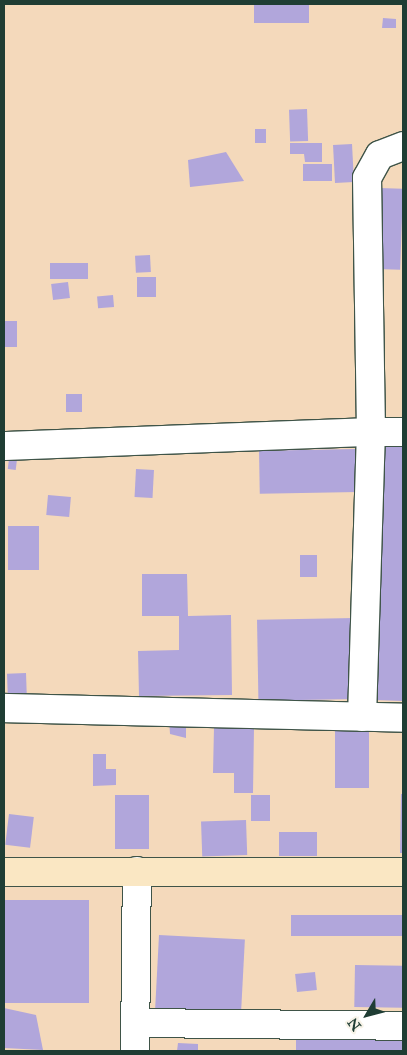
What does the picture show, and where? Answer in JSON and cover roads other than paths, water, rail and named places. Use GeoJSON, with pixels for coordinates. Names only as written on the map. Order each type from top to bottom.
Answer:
{"type":"FeatureCollection","features":[{"type":"Feature","properties":{"kind":"street"},"geometry":{"type":"LineString","coordinates":[[362,717],[371,432],[367,178],[380,155],[403,146]]}},
{"type":"Feature","properties":{"kind":"street"},"geometry":{"type":"LineString","coordinates":[[4,446],[403,432]]}},
{"type":"Feature","properties":{"kind":"street"},"geometry":{"type":"LineString","coordinates":[[4,708],[403,718]]}},
{"type":"Feature","properties":{"kind":"street"},"geometry":{"type":"LineString","coordinates":[[135,1051],[137,871]]}},
{"type":"Feature","properties":{"kind":"street"},"geometry":{"type":"LineString","coordinates":[[4,872],[403,872]]}},
{"type":"Feature","properties":{"kind":"street"},"geometry":{"type":"LineString","coordinates":[[136,1023],[403,1026]]}}]}
